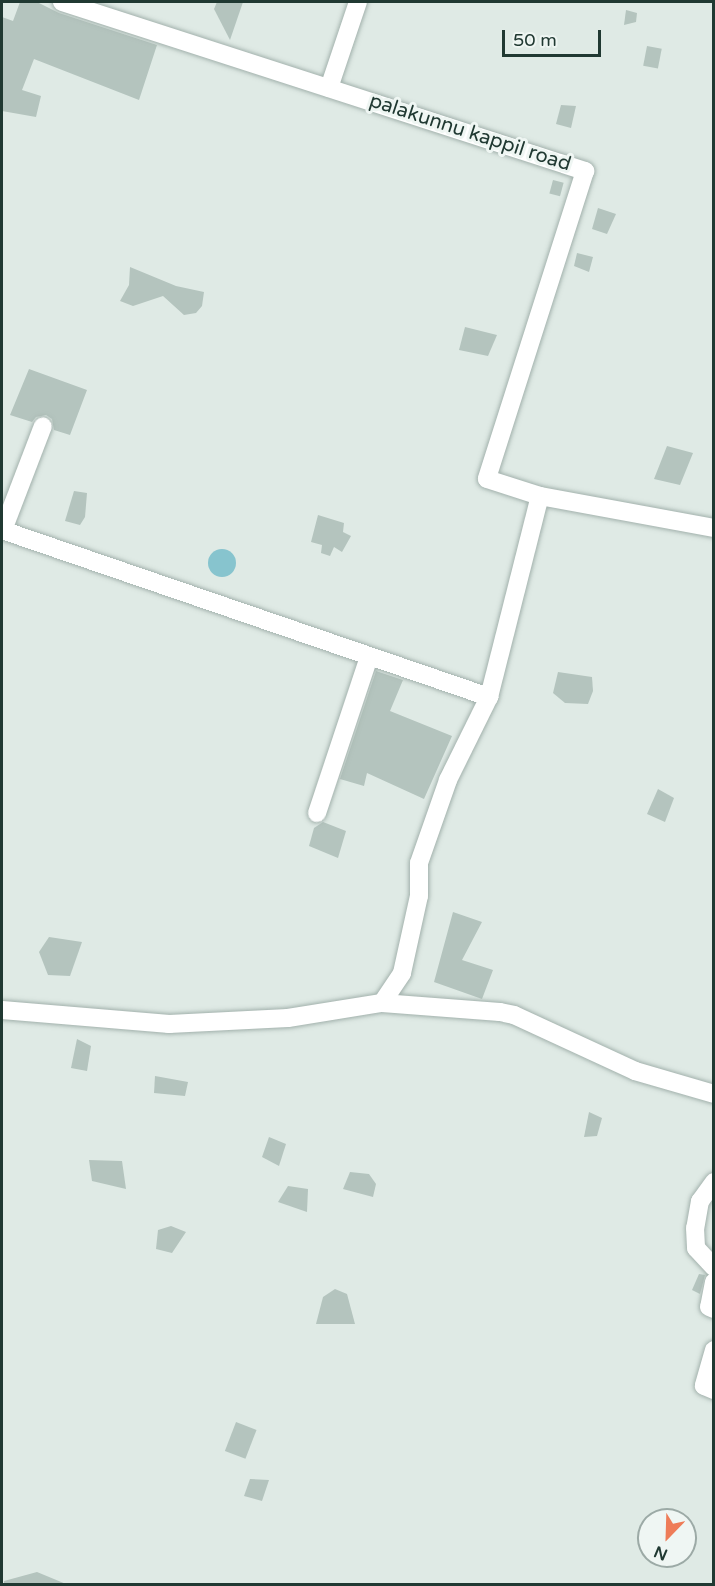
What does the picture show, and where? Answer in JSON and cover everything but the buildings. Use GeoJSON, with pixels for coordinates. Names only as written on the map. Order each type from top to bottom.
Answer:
{"type":"FeatureCollection","features":[{"type":"Feature","properties":{"kind":"street","name":"palakunnu kappil road"},"geometry":{"type":"LineString","coordinates":[[62,2],[585,171],[487,479],[540,496]]}},
{"type":"Feature","properties":{"kind":"street"},"geometry":{"type":"LineString","coordinates":[[329,88],[358,2]]}},
{"type":"Feature","properties":{"kind":"street"},"geometry":{"type":"LineString","coordinates":[[43,426],[2,530],[489,697]]}},
{"type":"Feature","properties":{"kind":"street"},"geometry":{"type":"LineString","coordinates":[[382,1003],[402,973],[420,896],[420,863],[448,780],[489,697],[540,496],[714,528]]}},
{"type":"Feature","properties":{"kind":"street"},"geometry":{"type":"LineString","coordinates":[[317,813],[369,657]]}},
{"type":"Feature","properties":{"kind":"street"},"geometry":{"type":"LineString","coordinates":[[2,1010],[169,1024],[288,1018],[382,1003],[514,1015],[599,1057],[714,1095]]}},
{"type":"Feature","properties":{"kind":"street"},"geometry":{"type":"LineString","coordinates":[[714,1182],[700,1201],[695,1228],[696,1248],[714,1268]]}},
{"type":"Feature","properties":{"kind":"street"},"geometry":{"type":"LineString","coordinates":[[714,1282],[709,1308],[714,1309]]}},
{"type":"Feature","properties":{"kind":"street"},"geometry":{"type":"LineString","coordinates":[[714,1350],[704,1386],[714,1390]]}},
{"type":"Feature","properties":{"kind":"water"},"geometry":{"type":"Polygon","coordinates":[[[222,549],[232,553],[236,563],[232,573],[222,577],[212,573],[208,563],[212,553],[222,549]]]}}]}
